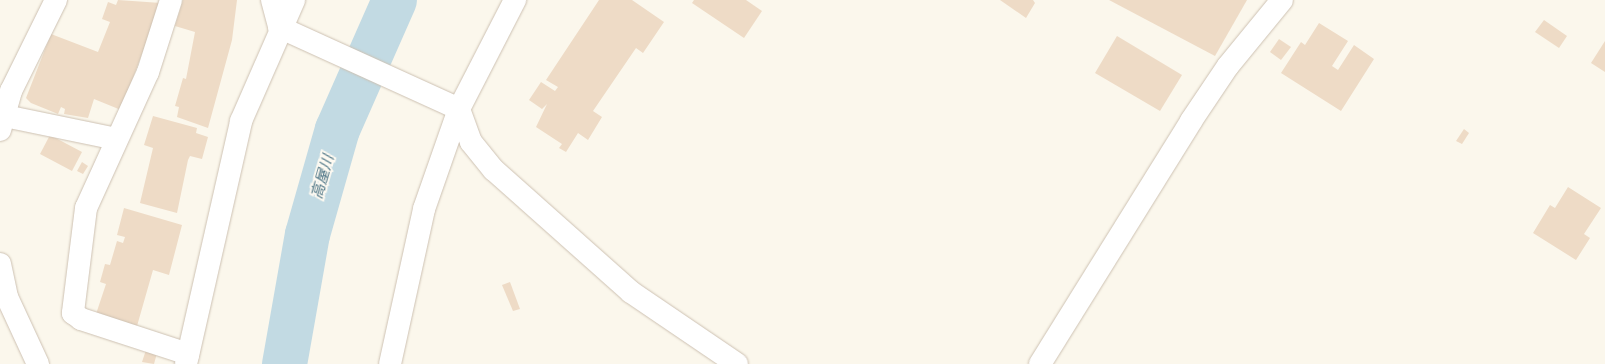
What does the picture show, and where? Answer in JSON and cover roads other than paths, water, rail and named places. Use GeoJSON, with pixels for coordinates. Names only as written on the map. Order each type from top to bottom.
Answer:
{"type":"FeatureCollection","features":[{"type":"Feature","properties":{"kind":"street"},"geometry":{"type":"LineString","coordinates":[[56,0],[0,120],[98,132],[117,139]]}},
{"type":"Feature","properties":{"kind":"street"},"geometry":{"type":"LineString","coordinates":[[171,0],[148,72],[86,208],[74,313],[81,319],[187,359],[241,121],[284,29],[294,0]]}},
{"type":"Feature","properties":{"kind":"street"},"geometry":{"type":"LineString","coordinates":[[272,0],[284,29],[456,107],[471,142],[494,170],[631,292],[737,364]]}},
{"type":"Feature","properties":{"kind":"street"},"geometry":{"type":"LineString","coordinates":[[390,364],[424,209],[456,107],[515,0]]}},
{"type":"Feature","properties":{"kind":"street"},"geometry":{"type":"LineString","coordinates":[[1040,364],[1191,121],[1228,66],[1282,0]]}},
{"type":"Feature","properties":{"kind":"street"},"geometry":{"type":"LineString","coordinates":[[0,264],[7,297],[38,364]]}},
{"type":"Feature","properties":{"kind":"waterway","name":"高屋川"},"geometry":{"type":"LineString","coordinates":[[284,364],[307,234],[337,129],[394,0]]}}]}
